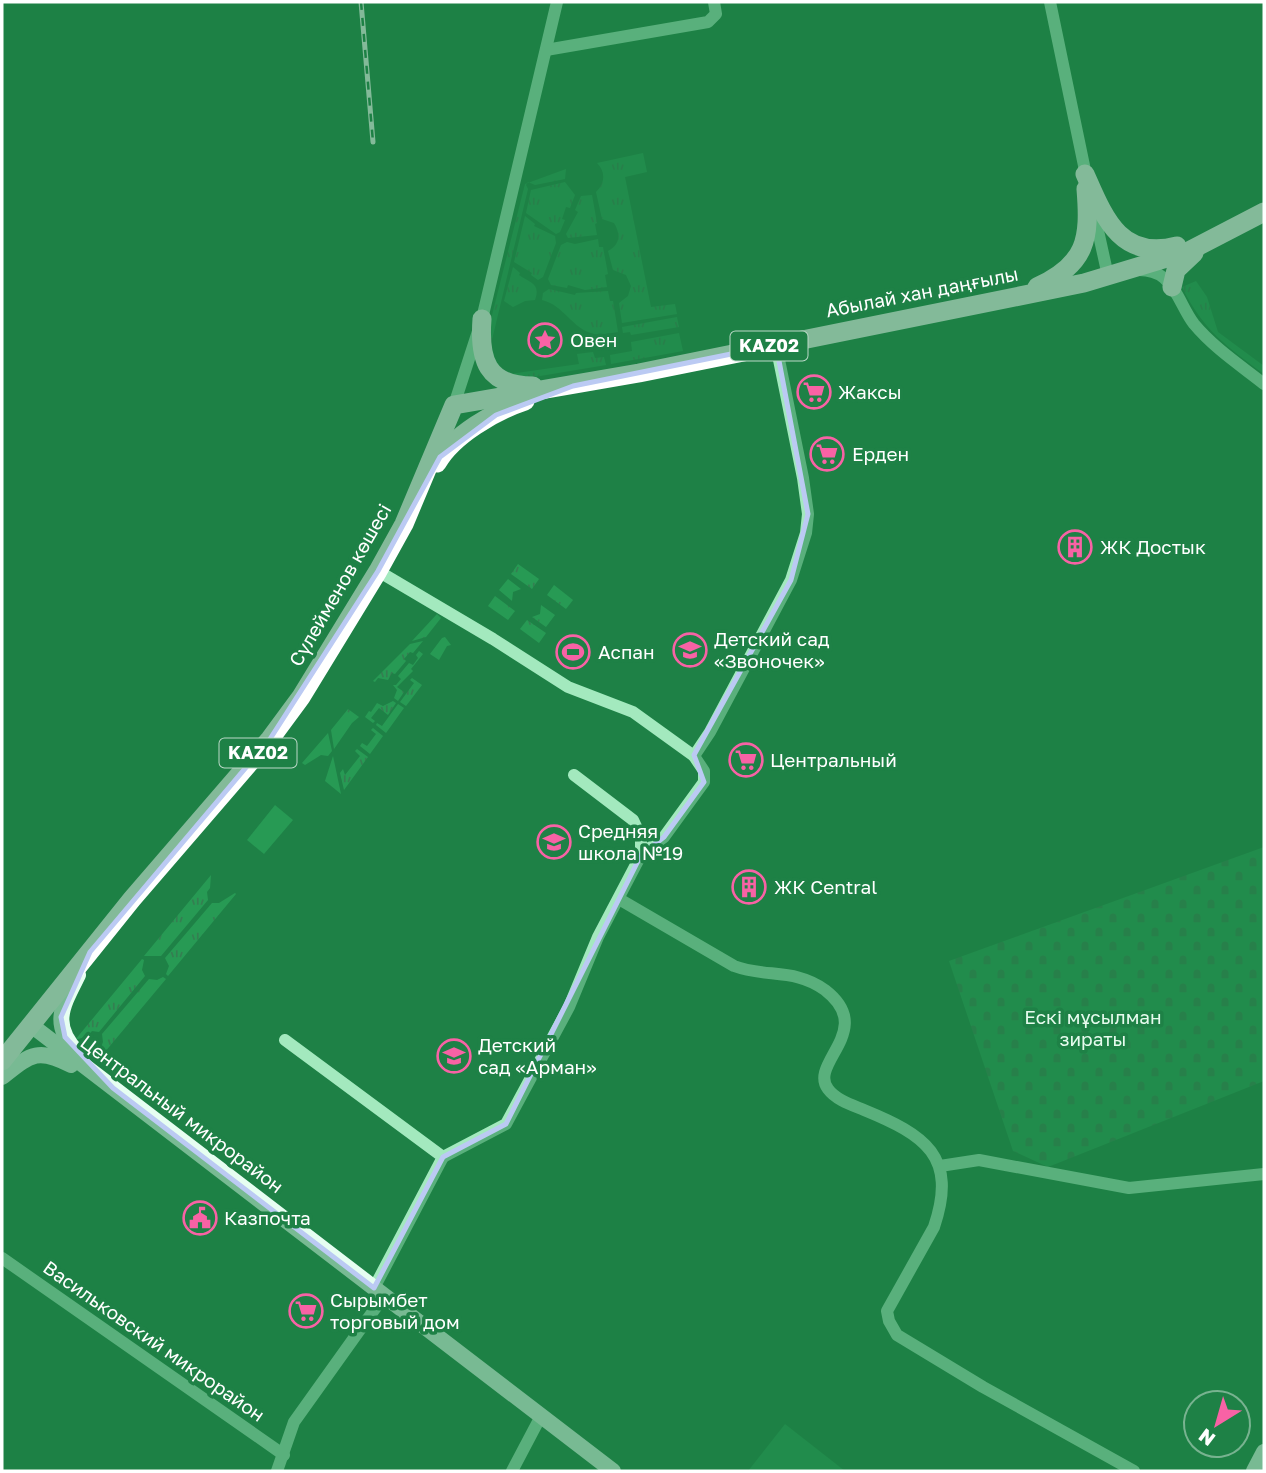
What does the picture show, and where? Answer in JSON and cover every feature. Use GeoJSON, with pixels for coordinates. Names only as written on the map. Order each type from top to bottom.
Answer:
{"type":"FeatureCollection","features":[{"type":"Feature","properties":{"kind":"highway"},"geometry":{"type":"LineString","coordinates":[[1085,174],[1108,223],[1117,234],[1132,243],[1161,250],[1217,236]]}},
{"type":"Feature","properties":{"kind":"highway"},"geometry":{"type":"LineString","coordinates":[[1011,298],[1052,279],[1067,268],[1079,254],[1088,230],[1085,174]]}},
{"type":"Feature","properties":{"kind":"highway","name":"Абылай хан даңғылы"},"geometry":{"type":"LineString","coordinates":[[454,405],[573,386],[1011,298],[1107,268],[1131,270],[1187,252],[1264,212]]}},
{"type":"Feature","properties":{"kind":"highway"},"geometry":{"type":"LineString","coordinates":[[1172,287],[1179,266],[1217,236]]}},
{"type":"Feature","properties":{"kind":"highway"},"geometry":{"type":"LineString","coordinates":[[482,319],[482,355],[497,376],[509,383],[523,386],[573,386]]}},
{"type":"Feature","properties":{"kind":"highway","name":"KАZ02"},"geometry":{"type":"LineString","coordinates":[[412,506],[440,457],[456,440],[507,409],[573,386]]}},
{"type":"Feature","properties":{"kind":"highway","name":"Сүлейменов көшесі"},"geometry":{"type":"LineString","coordinates":[[2,1061],[8,1044],[31,1025],[270,739],[301,697],[378,572],[412,506],[454,405]]}},
{"type":"Feature","properties":{"kind":"main road"},"geometry":{"type":"LineString","coordinates":[[90,952],[63,1007],[61,1028],[70,1045],[113,1088]]}},
{"type":"Feature","properties":{"kind":"main road","name":"Центральный микрорайон"},"geometry":{"type":"LineString","coordinates":[[31,1025],[613,1471]]}},
{"type":"Feature","properties":{"kind":"main road"},"geometry":{"type":"LineString","coordinates":[[2,1077],[29,1057],[45,1054],[55,1056],[113,1088]]}},
{"type":"Feature","properties":{"kind":"main road"},"geometry":{"type":"LineString","coordinates":[[1254,1471],[1264,1452]]}},
{"type":"Feature","properties":{"kind":"street","name":"Сүлейменов көшесі"},"geometry":{"type":"LineString","coordinates":[[454,405],[482,319],[557,2]]}},
{"type":"Feature","properties":{"kind":"street"},"geometry":{"type":"LineString","coordinates":[[547,50],[708,22],[716,14],[714,2]]}},
{"type":"Feature","properties":{"kind":"street"},"geometry":{"type":"LineString","coordinates":[[1050,2],[1107,268]]}},
{"type":"Feature","properties":{"kind":"street"},"geometry":{"type":"LineString","coordinates":[[1131,270],[1154,272],[1172,287],[1184,310],[1203,334],[1264,384]]}},
{"type":"Feature","properties":{"kind":"street"},"geometry":{"type":"LineString","coordinates":[[694,756],[710,732],[791,580],[806,533],[808,514],[803,478],[776,345]]}},
{"type":"Feature","properties":{"kind":"street"},"geometry":{"type":"LineString","coordinates":[[277,1471],[294,1422],[379,1292],[443,1157],[506,1124],[569,1007],[598,937],[641,855],[664,837],[704,782],[704,771],[694,756],[633,712],[568,687],[378,572]]}},
{"type":"Feature","properties":{"kind":"street"},"geometry":{"type":"LineString","coordinates":[[574,775],[633,820],[641,837],[641,855]]}},
{"type":"Feature","properties":{"kind":"street"},"geometry":{"type":"LineString","coordinates":[[619,899],[734,966],[806,979],[825,991],[839,1006],[844,1026],[843,1037],[824,1070],[823,1082],[828,1090],[836,1097],[890,1120],[912,1133],[925,1143],[940,1166],[940,1204],[934,1227],[887,1311],[897,1335],[982,1387],[1134,1471]]}},
{"type":"Feature","properties":{"kind":"street"},"geometry":{"type":"LineString","coordinates":[[285,1040],[443,1157]]}},
{"type":"Feature","properties":{"kind":"street"},"geometry":{"type":"LineString","coordinates":[[940,1166],[979,1160],[1129,1188],[1264,1174]]}},
{"type":"Feature","properties":{"kind":"street","name":"Васильковский микрорайон"},"geometry":{"type":"LineString","coordinates":[[2,1258],[284,1455]]}},
{"type":"Feature","properties":{"kind":"street"},"geometry":{"type":"LineString","coordinates":[[512,1471],[541,1416]]}},
{"type":"Feature","properties":{"kind":"highlighted area"},"geometry":{"type":"Polygon","coordinates":[[[776,345],[808,514],[791,580],[694,755],[704,782],[664,837],[641,855],[506,1124],[443,1157],[374,1288],[113,1088],[65,1037],[61,1017],[90,952],[270,739],[378,571],[440,457],[496,415],[573,386],[776,345]]]}},
{"type":"Feature","properties":{"kind":"green space"},"geometry":{"type":"Polygon","coordinates":[[[643,153],[647,172],[625,177],[651,307],[675,304],[677,314],[622,323],[619,303],[628,296],[631,286],[626,275],[613,270],[608,251],[617,242],[618,231],[614,223],[602,219],[596,192],[603,181],[603,174],[597,163],[643,153]]]}},
{"type":"Feature","properties":{"kind":"green space"},"geometry":{"type":"Polygon","coordinates":[[[566,169],[565,179],[535,185],[529,182],[566,169]]]}},
{"type":"Feature","properties":{"kind":"green space"},"geometry":{"type":"Polygon","coordinates":[[[565,182],[575,195],[570,208],[566,207],[562,219],[565,220],[560,232],[556,234],[526,213],[531,190],[565,182]]]}},
{"type":"Feature","properties":{"kind":"green space"},"geometry":{"type":"Polygon","coordinates":[[[527,183],[528,189],[491,344],[495,358],[510,374],[579,364],[577,354],[593,352],[595,358],[604,357],[606,365],[510,381],[485,352],[486,339],[525,184],[527,183]]]}},
{"type":"Feature","properties":{"kind":"green space"},"geometry":{"type":"Polygon","coordinates":[[[592,195],[597,235],[568,238],[566,234],[578,212],[575,210],[581,196],[592,195]]]}},
{"type":"Feature","properties":{"kind":"green space"},"geometry":{"type":"Polygon","coordinates":[[[525,216],[534,226],[555,236],[556,243],[543,277],[538,280],[514,262],[525,216]]]}},
{"type":"Feature","properties":{"kind":"green space"},"geometry":{"type":"Polygon","coordinates":[[[598,239],[599,247],[603,247],[608,274],[605,275],[607,287],[585,290],[568,285],[567,288],[551,285],[548,279],[561,245],[598,239]]]}},
{"type":"Feature","properties":{"kind":"green space"},"geometry":{"type":"Polygon","coordinates":[[[513,267],[537,290],[535,300],[513,307],[504,301],[513,267]]]}},
{"type":"Feature","properties":{"kind":"green space"},"geometry":{"type":"Polygon","coordinates":[[[1196,281],[1207,297],[1218,332],[1264,366],[1264,374],[1227,346],[1198,315],[1182,287],[1196,281]]]}},
{"type":"Feature","properties":{"kind":"green space"},"geometry":{"type":"Polygon","coordinates":[[[549,289],[575,295],[608,291],[610,301],[613,301],[618,332],[597,335],[586,331],[556,307],[542,300],[543,293],[549,289]]]}},
{"type":"Feature","properties":{"kind":"green space"},"geometry":{"type":"Polygon","coordinates":[[[677,317],[679,327],[631,335],[630,332],[623,333],[622,327],[677,317]]]}},
{"type":"Feature","properties":{"kind":"green space"},"geometry":{"type":"Polygon","coordinates":[[[573,331],[592,341],[593,345],[577,348],[573,331]]]}},
{"type":"Feature","properties":{"kind":"green space"},"geometry":{"type":"Polygon","coordinates":[[[679,333],[683,351],[611,364],[610,355],[632,351],[631,342],[679,333]]]}},
{"type":"Feature","properties":{"kind":"green space"},"geometry":{"type":"Polygon","coordinates":[[[518,564],[539,579],[532,589],[511,574],[518,564]]]}},
{"type":"Feature","properties":{"kind":"green space"},"geometry":{"type":"Polygon","coordinates":[[[508,579],[521,589],[513,592],[512,601],[499,590],[508,579]]]}},
{"type":"Feature","properties":{"kind":"green space"},"geometry":{"type":"Polygon","coordinates":[[[554,585],[573,600],[566,609],[547,595],[554,585]]]}},
{"type":"Feature","properties":{"kind":"green space"},"geometry":{"type":"Polygon","coordinates":[[[495,596],[515,611],[508,620],[488,606],[495,596]]]}},
{"type":"Feature","properties":{"kind":"green space"},"geometry":{"type":"Polygon","coordinates":[[[541,605],[555,615],[546,627],[532,617],[540,614],[541,605]]]}},
{"type":"Feature","properties":{"kind":"green space"},"geometry":{"type":"Polygon","coordinates":[[[437,614],[441,618],[426,637],[412,641],[437,614]]]}},
{"type":"Feature","properties":{"kind":"green space"},"geometry":{"type":"Polygon","coordinates":[[[527,620],[546,633],[539,643],[520,629],[527,620]]]}},
{"type":"Feature","properties":{"kind":"green space"},"geometry":{"type":"Polygon","coordinates":[[[445,637],[451,645],[447,646],[439,660],[430,654],[445,637]]]}},
{"type":"Feature","properties":{"kind":"green space"},"geometry":{"type":"Polygon","coordinates":[[[423,641],[413,653],[410,652],[404,659],[406,661],[388,680],[378,678],[373,681],[410,644],[423,641]]]}},
{"type":"Feature","properties":{"kind":"green space"},"geometry":{"type":"Polygon","coordinates":[[[419,651],[423,654],[411,669],[413,671],[397,687],[404,692],[398,701],[394,698],[397,690],[393,685],[401,679],[398,676],[409,663],[413,665],[419,651]]]}},
{"type":"Feature","properties":{"kind":"green space"},"geometry":{"type":"Polygon","coordinates":[[[412,678],[422,685],[406,706],[400,702],[414,683],[410,680],[412,678]]]}},
{"type":"Feature","properties":{"kind":"green space"},"geometry":{"type":"Polygon","coordinates":[[[393,701],[396,703],[388,715],[379,708],[371,718],[375,721],[373,723],[365,717],[377,703],[383,706],[393,701]]]}},
{"type":"Feature","properties":{"kind":"green space"},"geometry":{"type":"Polygon","coordinates":[[[398,704],[404,708],[386,733],[376,725],[377,723],[382,726],[398,704]]]}},
{"type":"Feature","properties":{"kind":"green space"},"geometry":{"type":"Polygon","coordinates":[[[348,709],[359,717],[334,749],[331,730],[348,709]]]}},
{"type":"Feature","properties":{"kind":"green space"},"geometry":{"type":"Polygon","coordinates":[[[373,728],[383,736],[370,754],[360,746],[362,743],[367,746],[376,734],[371,730],[373,728]]]}},
{"type":"Feature","properties":{"kind":"green space"},"geometry":{"type":"Polygon","coordinates":[[[328,733],[332,751],[328,756],[321,755],[305,765],[302,763],[328,733]]]}},
{"type":"Feature","properties":{"kind":"green space"},"geometry":{"type":"Polygon","coordinates":[[[357,749],[368,757],[344,790],[340,773],[343,769],[345,775],[360,756],[355,751],[357,749]]]}},
{"type":"Feature","properties":{"kind":"green space"},"geometry":{"type":"Polygon","coordinates":[[[333,756],[341,794],[325,781],[333,756]]]}},
{"type":"Feature","properties":{"kind":"green space"},"geometry":{"type":"Polygon","coordinates":[[[275,805],[293,820],[264,854],[247,840],[275,805]]]}},
{"type":"Feature","properties":{"kind":"green space","name":"Ескі мұсылман зираты"},"geometry":{"type":"Polygon","coordinates":[[[1264,847],[1264,1081],[1048,1167],[1013,1151],[949,961],[1264,847]]]}},
{"type":"Feature","properties":{"kind":"green space"},"geometry":{"type":"Polygon","coordinates":[[[211,875],[208,900],[161,956],[144,956],[211,875]]]}},
{"type":"Feature","properties":{"kind":"green space"},"geometry":{"type":"Polygon","coordinates":[[[235,893],[168,976],[166,974],[169,966],[165,958],[212,903],[219,903],[235,893]]]}},
{"type":"Feature","properties":{"kind":"green space"},"geometry":{"type":"Polygon","coordinates":[[[142,959],[145,976],[99,1032],[92,1031],[88,1036],[75,1040],[142,959]]]}},
{"type":"Feature","properties":{"kind":"green space"},"geometry":{"type":"Polygon","coordinates":[[[163,977],[166,979],[99,1059],[97,1058],[103,1042],[102,1034],[149,979],[157,980],[163,977]]]}},
{"type":"Feature","properties":{"kind":"green space"},"geometry":{"type":"Polygon","coordinates":[[[785,1424],[845,1471],[748,1471],[785,1424]]]}},
{"type":"Feature","properties":{"kind":"railway"},"geometry":{"type":"LineString","coordinates":[[361,2],[373,142]]}},
{"type":"Feature","properties":{"kind":"place","name":"Овен"},"geometry":{"type":"Point","coordinates":[545,340]}},
{"type":"Feature","properties":{"kind":"place","name":"Жаксы"},"geometry":{"type":"Point","coordinates":[814,392]}},
{"type":"Feature","properties":{"kind":"place","name":"Ерден"},"geometry":{"type":"Point","coordinates":[827,454]}},
{"type":"Feature","properties":{"kind":"place","name":"ЖК Достык"},"geometry":{"type":"Point","coordinates":[1075,547]}},
{"type":"Feature","properties":{"kind":"place","name":"Детский сад «Звоночек»"},"geometry":{"type":"Point","coordinates":[690,650]}},
{"type":"Feature","properties":{"kind":"place","name":"Аспан"},"geometry":{"type":"Point","coordinates":[573,652]}},
{"type":"Feature","properties":{"kind":"place","name":"Центральный"},"geometry":{"type":"Point","coordinates":[746,760]}},
{"type":"Feature","properties":{"kind":"place","name":"Средняя школа №19"},"geometry":{"type":"Point","coordinates":[554,842]}},
{"type":"Feature","properties":{"kind":"place","name":"ЖК Central"},"geometry":{"type":"Point","coordinates":[749,887]}},
{"type":"Feature","properties":{"kind":"place","name":"Детский сад «Арман»"},"geometry":{"type":"Point","coordinates":[454,1056]}},
{"type":"Feature","properties":{"kind":"place","name":"Казпочта"},"geometry":{"type":"Point","coordinates":[200,1218]}},
{"type":"Feature","properties":{"kind":"place","name":"Сырымбет торговый дом"},"geometry":{"type":"Point","coordinates":[306,1311]}}]}
